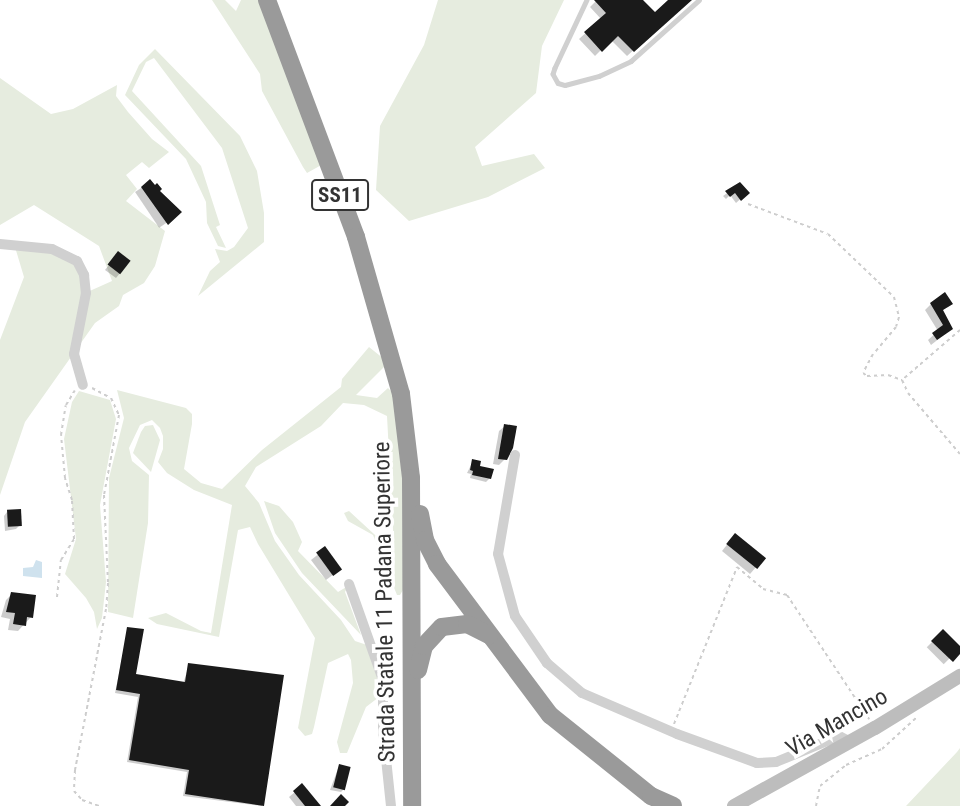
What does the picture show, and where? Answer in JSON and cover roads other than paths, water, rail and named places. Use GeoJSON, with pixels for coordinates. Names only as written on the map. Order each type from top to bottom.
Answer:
{"type":"FeatureCollection","features":[{"type":"Feature","properties":{"kind":"highway","name":"Strada Statale 11 Padana Superiore"},"geometry":{"type":"LineString","coordinates":[[267,0],[356,237],[401,394],[411,478],[411,803]]}},
{"type":"Feature","properties":{"kind":"highway"},"geometry":{"type":"LineString","coordinates":[[401,394],[414,432],[425,540],[437,564],[550,715],[654,801],[673,806]]}},
{"type":"Feature","properties":{"kind":"highway"},"geometry":{"type":"LineString","coordinates":[[412,713],[420,661],[424,646],[432,634],[454,624],[467,624],[495,639]]}},
{"type":"Feature","properties":{"kind":"main road","name":"Via Mancino"},"geometry":{"type":"LineString","coordinates":[[734,806],[851,742],[960,676]]}},
{"type":"Feature","properties":{"kind":"street"},"geometry":{"type":"LineString","coordinates":[[0,244],[52,249],[77,261],[85,275],[86,293],[74,354],[83,385]]}},
{"type":"Feature","properties":{"kind":"street"},"geometry":{"type":"LineString","coordinates":[[515,455],[498,554],[515,616],[547,663],[582,693],[677,734],[757,763],[776,762],[839,736],[851,742]]}},
{"type":"Feature","properties":{"kind":"street"},"geometry":{"type":"LineString","coordinates":[[349,584],[383,680],[383,730],[391,806]]}},
{"type":"Feature","properties":{"kind":"lane"},"geometry":{"type":"LineString","coordinates":[[587,0],[555,68],[553,74],[558,83],[565,85],[599,76],[631,61],[699,0]]}},
{"type":"Feature","properties":{"kind":"water"},"geometry":{"type":"Polygon","coordinates":[[[36,560],[42,562],[42,578],[23,576],[23,568],[33,567],[36,560]]]}}]}
